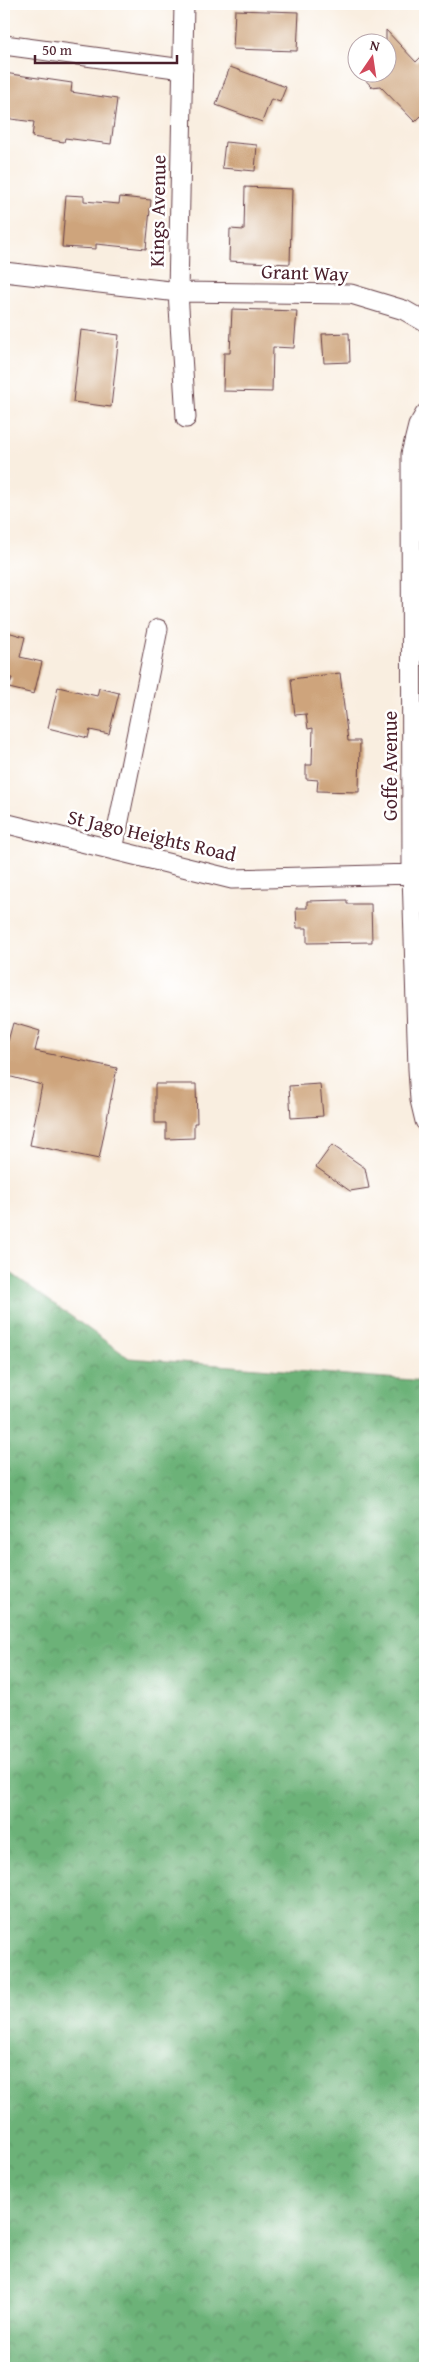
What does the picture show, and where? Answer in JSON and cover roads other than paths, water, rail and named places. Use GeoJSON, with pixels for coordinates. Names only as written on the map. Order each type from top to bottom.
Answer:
{"type":"FeatureCollection","features":[{"type":"Feature","properties":{"kind":"street","name":"Kings Avenue"},"geometry":{"type":"LineString","coordinates":[[184,4],[178,292],[186,418]]}},
{"type":"Feature","properties":{"kind":"street"},"geometry":{"type":"LineString","coordinates":[[4,45],[183,70]]}},
{"type":"Feature","properties":{"kind":"street","name":"Grant Way"},"geometry":{"type":"LineString","coordinates":[[4,272],[178,292],[351,294],[404,310],[425,322]]}},
{"type":"Feature","properties":{"kind":"street","name":"Goffe Avenue"},"geometry":{"type":"LineString","coordinates":[[425,414],[418,426],[411,454],[412,874],[418,1069],[420,1100],[425,1120]]}},
{"type":"Feature","properties":{"kind":"street"},"geometry":{"type":"LineString","coordinates":[[113,850],[158,630]]}},
{"type":"Feature","properties":{"kind":"street","name":"St Jago Heights Road"},"geometry":{"type":"LineString","coordinates":[[4,822],[232,879],[412,874]]}}]}
